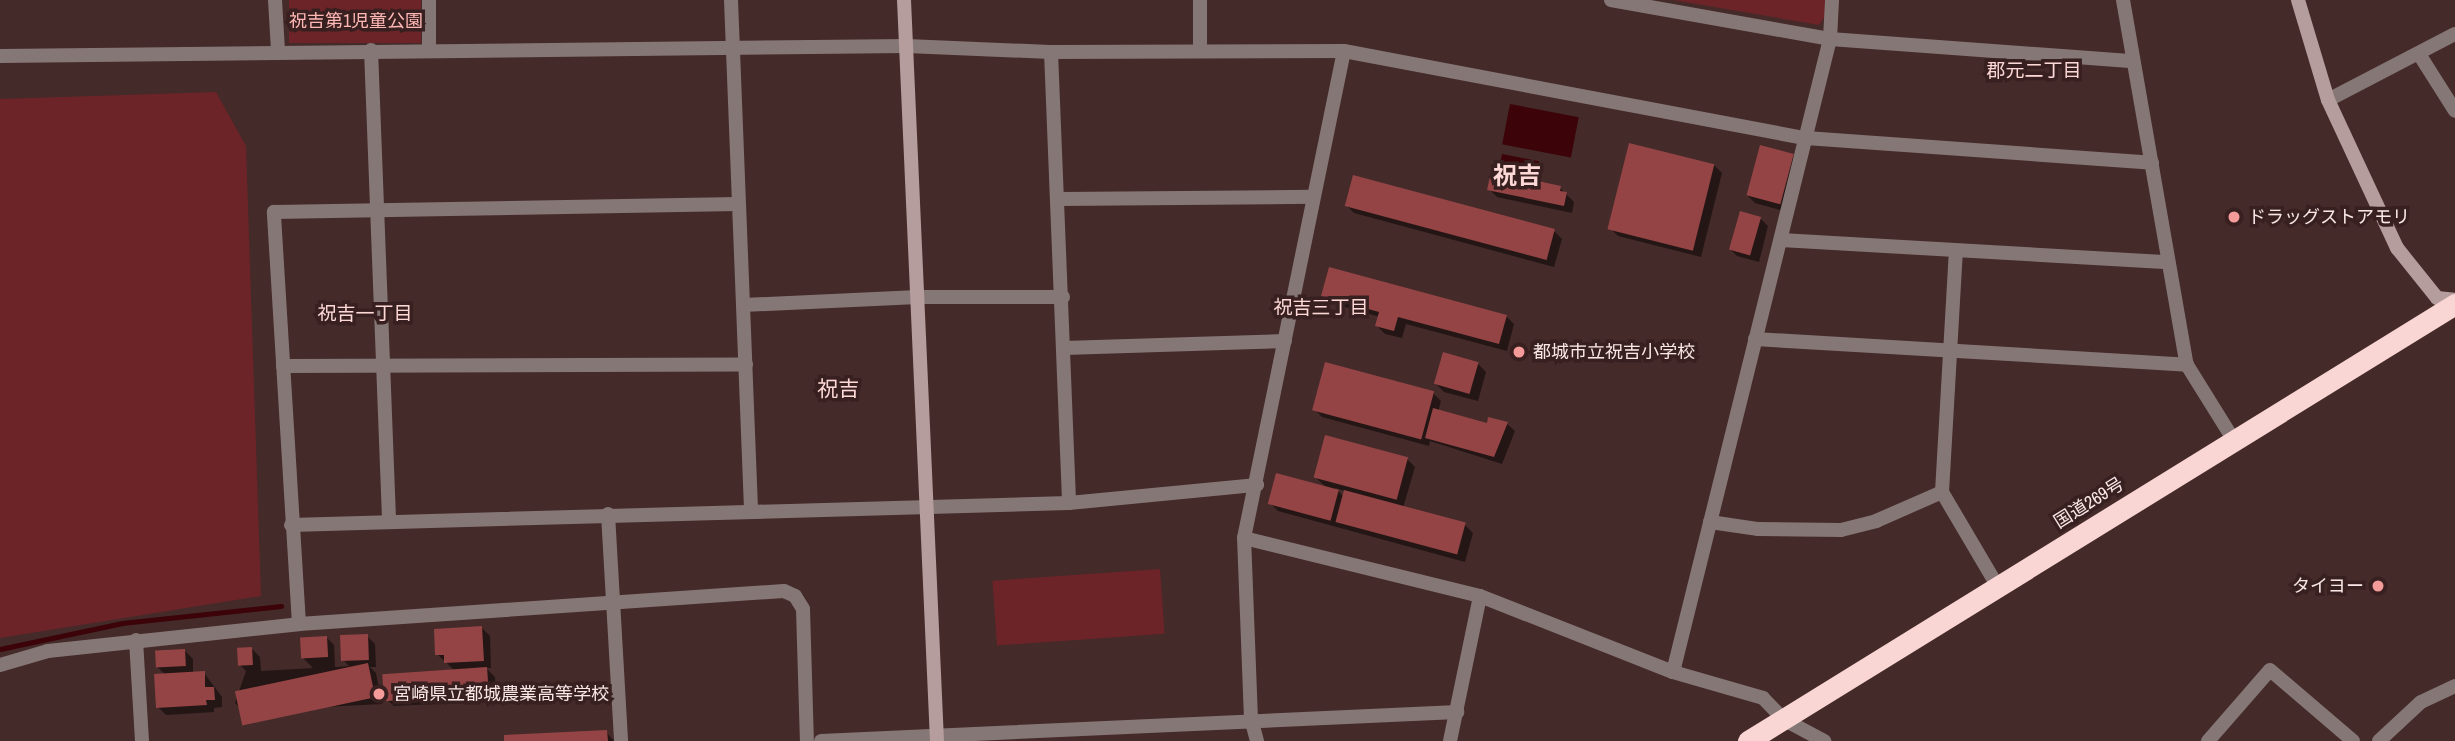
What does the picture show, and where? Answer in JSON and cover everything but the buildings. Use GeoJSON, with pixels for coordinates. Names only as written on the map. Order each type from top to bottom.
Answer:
{"type":"FeatureCollection","features":[{"type":"Feature","properties":{"kind":"highway","name":"国道269号"},"geometry":{"type":"LineString","coordinates":[[1748,741],[2455,302]]}},
{"type":"Feature","properties":{"kind":"street"},"geometry":{"type":"LineString","coordinates":[[275,0],[278,51]]}},
{"type":"Feature","properties":{"kind":"street"},"geometry":{"type":"LineString","coordinates":[[429,0],[429,49]]}},
{"type":"Feature","properties":{"kind":"street"},"geometry":{"type":"LineString","coordinates":[[731,0],[751,510]]}},
{"type":"Feature","properties":{"kind":"street"},"geometry":{"type":"LineString","coordinates":[[904,0],[937,739]]}},
{"type":"Feature","properties":{"kind":"street"},"geometry":{"type":"LineString","coordinates":[[1200,0],[1200,50]]}},
{"type":"Feature","properties":{"kind":"street"},"geometry":{"type":"LineString","coordinates":[[1611,0],[1830,39],[2133,61]]}},
{"type":"Feature","properties":{"kind":"street"},"geometry":{"type":"LineString","coordinates":[[1673,672],[1830,39],[1832,0]]}},
{"type":"Feature","properties":{"kind":"street"},"geometry":{"type":"LineString","coordinates":[[2123,0],[2187,365],[2233,439]]}},
{"type":"Feature","properties":{"kind":"street"},"geometry":{"type":"LineString","coordinates":[[2298,0],[2328,100],[2397,248],[2437,298],[2455,302]]}},
{"type":"Feature","properties":{"kind":"street"},"geometry":{"type":"LineString","coordinates":[[2328,100],[2455,34]]}},
{"type":"Feature","properties":{"kind":"street"},"geometry":{"type":"LineString","coordinates":[[0,56],[429,49],[907,46],[1051,52],[1344,51],[1806,138],[2152,163]]}},
{"type":"Feature","properties":{"kind":"street"},"geometry":{"type":"LineString","coordinates":[[371,50],[389,520]]}},
{"type":"Feature","properties":{"kind":"street"},"geometry":{"type":"LineString","coordinates":[[1256,741],[1251,719],[1244,538],[1344,51]]}},
{"type":"Feature","properties":{"kind":"street"},"geometry":{"type":"LineString","coordinates":[[1051,52],[1063,298],[1069,503]]}},
{"type":"Feature","properties":{"kind":"street"},"geometry":{"type":"LineString","coordinates":[[2418,54],[2455,111]]}},
{"type":"Feature","properties":{"kind":"street"},"geometry":{"type":"LineString","coordinates":[[1059,199],[1313,197]]}},
{"type":"Feature","properties":{"kind":"street"},"geometry":{"type":"LineString","coordinates":[[299,624],[274,212],[738,204]]}},
{"type":"Feature","properties":{"kind":"street"},"geometry":{"type":"LineString","coordinates":[[1781,240],[2168,262]]}},
{"type":"Feature","properties":{"kind":"street"},"geometry":{"type":"LineString","coordinates":[[1956,250],[1942,492],[1998,586]]}},
{"type":"Feature","properties":{"kind":"street"},"geometry":{"type":"LineString","coordinates":[[743,305],[918,297],[1063,298]]}},
{"type":"Feature","properties":{"kind":"street"},"geometry":{"type":"LineString","coordinates":[[1755,339],[2187,365]]}},
{"type":"Feature","properties":{"kind":"street"},"geometry":{"type":"LineString","coordinates":[[1064,348],[1285,341]]}},
{"type":"Feature","properties":{"kind":"street"},"geometry":{"type":"LineString","coordinates":[[283,366],[746,364]]}},
{"type":"Feature","properties":{"kind":"street"},"geometry":{"type":"LineString","coordinates":[[291,525],[389,520],[1069,503],[1256,485]]}},
{"type":"Feature","properties":{"kind":"street"},"geometry":{"type":"LineString","coordinates":[[1710,522],[1758,529],[1841,530],[1876,521],[1942,492]]}},
{"type":"Feature","properties":{"kind":"street"},"geometry":{"type":"LineString","coordinates":[[608,514],[621,741]]}},
{"type":"Feature","properties":{"kind":"street"},"geometry":{"type":"LineString","coordinates":[[1244,538],[1480,596],[1673,672],[1763,698],[1783,719],[1824,741]]}},
{"type":"Feature","properties":{"kind":"street"},"geometry":{"type":"LineString","coordinates":[[0,665],[48,651],[299,624],[612,599],[783,591],[795,596],[803,609],[807,741]]}},
{"type":"Feature","properties":{"kind":"street"},"geometry":{"type":"LineString","coordinates":[[1450,741],[1480,596]]}},
{"type":"Feature","properties":{"kind":"street"},"geometry":{"type":"LineString","coordinates":[[136,640],[142,741]]}},
{"type":"Feature","properties":{"kind":"street"},"geometry":{"type":"LineString","coordinates":[[2208,741],[2270,670],[2353,741]]}},
{"type":"Feature","properties":{"kind":"street"},"geometry":{"type":"LineString","coordinates":[[2379,741],[2421,702],[2455,686]]}},
{"type":"Feature","properties":{"kind":"street"},"geometry":{"type":"LineString","coordinates":[[821,741],[1079,736],[1251,719],[1457,712]]}},
{"type":"Feature","properties":{"kind":"green space","name":"祝吉第1児童公園"},"geometry":{"type":"Polygon","coordinates":[[[289,0],[421,0],[421,43],[289,43],[289,0]]]}},
{"type":"Feature","properties":{"kind":"green space"},"geometry":{"type":"Polygon","coordinates":[[[1673,0],[1826,0],[1826,15],[1819,25],[1673,0]]]}},
{"type":"Feature","properties":{"kind":"green space"},"geometry":{"type":"Polygon","coordinates":[[[216,92],[246,146],[261,596],[0,638],[0,99],[216,92]]]}},
{"type":"Feature","properties":{"kind":"green space"},"geometry":{"type":"Polygon","coordinates":[[[1160,569],[1165,634],[997,646],[992,581],[1160,569]]]}},
{"type":"Feature","properties":{"kind":"shaded area"},"geometry":{"type":"Polygon","coordinates":[[[1510,104],[1579,117],[1571,158],[1502,144],[1510,104]]]}},
{"type":"Feature","properties":{"kind":"shaded area"},"geometry":{"type":"Polygon","coordinates":[[[1502,154],[1539,161],[1537,173],[1500,166],[1502,154]]]}},
{"type":"Feature","properties":{"kind":"waterway"},"geometry":{"type":"LineString","coordinates":[[0,649],[122,623],[281,606]]}},
{"type":"Feature","properties":{"kind":"place","name":"ドラッグストアモリ"},"geometry":{"type":"Point","coordinates":[2234,217]}},
{"type":"Feature","properties":{"kind":"place","name":"都城市立祝吉小学校"},"geometry":{"type":"Point","coordinates":[1519,352]}},
{"type":"Feature","properties":{"kind":"place","name":"タイヨー"},"geometry":{"type":"Point","coordinates":[2378,586]}},
{"type":"Feature","properties":{"kind":"place","name":"宮崎県立都城農業高等学校"},"geometry":{"type":"Point","coordinates":[379,694]}},
{"type":"Feature","properties":{"kind":"district","name":"郡元二丁目"},"geometry":{"type":"Point","coordinates":[2034,71]}},
{"type":"Feature","properties":{"kind":"district","name":"祝吉"},"geometry":{"type":"Point","coordinates":[1517,176]}},
{"type":"Feature","properties":{"kind":"district","name":"祝吉三丁目"},"geometry":{"type":"Point","coordinates":[1321,308]}},
{"type":"Feature","properties":{"kind":"district","name":"祝吉一丁目"},"geometry":{"type":"Point","coordinates":[365,314]}},
{"type":"Feature","properties":{"kind":"district","name":"祝吉"},"geometry":{"type":"Point","coordinates":[838,389]}}]}
